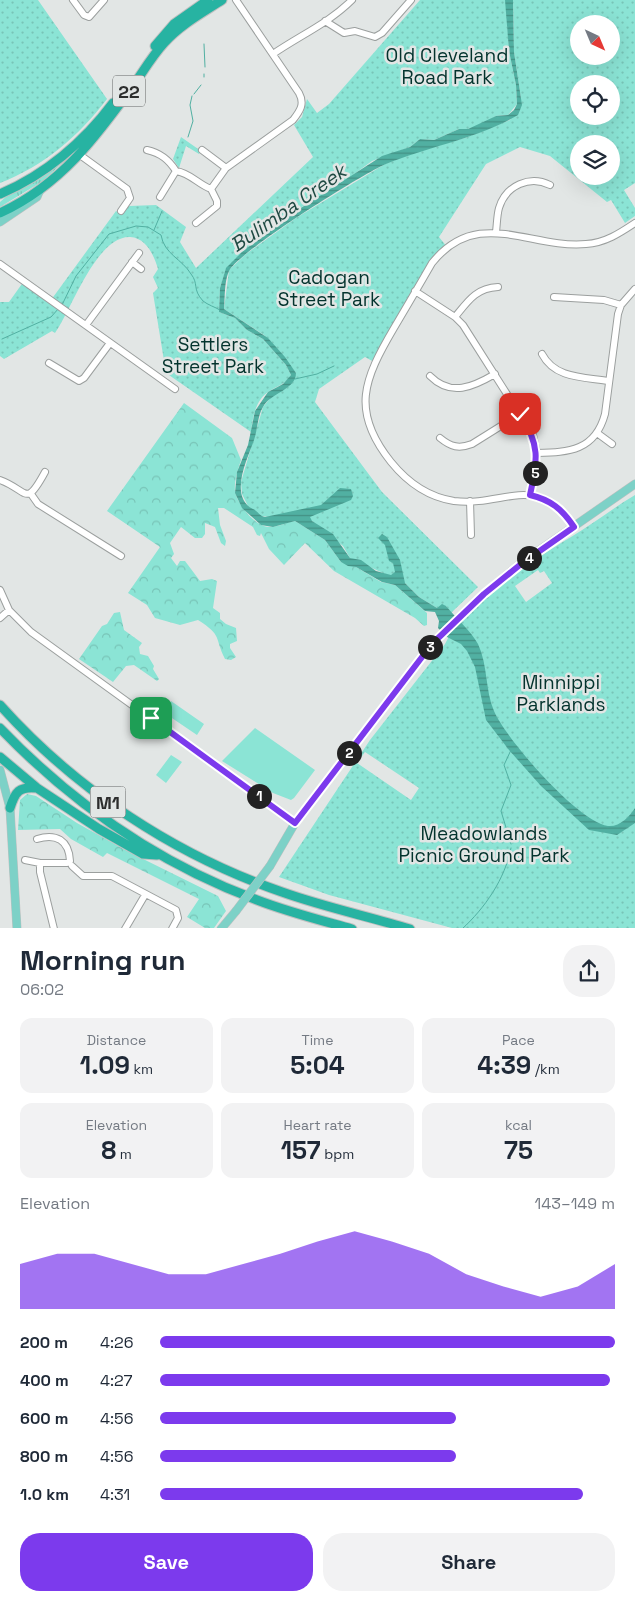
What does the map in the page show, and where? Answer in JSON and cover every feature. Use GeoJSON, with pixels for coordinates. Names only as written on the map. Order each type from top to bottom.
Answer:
{"type":"FeatureCollection","features":[{"type":"Feature","properties":{"kind":"highway","name":"22"},"geometry":{"type":"LineString","coordinates":[[0,194],[42,171],[80,142],[109,109],[163,35],[208,0]]}},
{"type":"Feature","properties":{"kind":"highway","name":"22"},"geometry":{"type":"LineString","coordinates":[[0,213],[40,190],[80,155],[164,42],[180,28],[222,0]]}},
{"type":"Feature","properties":{"kind":"highway","name":"M1"},"geometry":{"type":"LineString","coordinates":[[0,705],[31,738],[84,784],[168,841],[220,868],[276,890],[410,928]]}},
{"type":"Feature","properties":{"kind":"highway","name":"M1"},"geometry":{"type":"LineString","coordinates":[[0,728],[22,752],[79,801],[120,831],[160,855],[216,884],[258,901],[352,928]]}},
{"type":"Feature","properties":{"kind":"highway"},"geometry":{"type":"LineString","coordinates":[[0,757],[37,788],[127,846],[143,854],[160,855]]}},
{"type":"Feature","properties":{"kind":"highway"},"geometry":{"type":"LineString","coordinates":[[10,808],[14,794],[20,789],[25,787],[37,788]]}},
{"type":"Feature","properties":{"kind":"main road"},"geometry":{"type":"LineString","coordinates":[[0,222],[37,197],[40,190]]}},
{"type":"Feature","properties":{"kind":"main road"},"geometry":{"type":"LineString","coordinates":[[221,928],[270,866],[295,823],[432,644],[464,612],[521,564],[633,486]]}},
{"type":"Feature","properties":{"kind":"main road"},"geometry":{"type":"LineString","coordinates":[[0,770],[10,808],[17,928]]}},
{"type":"Feature","properties":{"kind":"street"},"geometry":{"type":"LineString","coordinates":[[73,0],[84,15],[90,18],[104,0]]}},
{"type":"Feature","properties":{"kind":"street"},"geometry":{"type":"LineString","coordinates":[[211,189],[226,168],[293,120],[300,111],[301,98],[236,0]]}},
{"type":"Feature","properties":{"kind":"street"},"geometry":{"type":"LineString","coordinates":[[273,54],[325,21],[352,0]]}},
{"type":"Feature","properties":{"kind":"street"},"geometry":{"type":"LineString","coordinates":[[325,21],[344,33],[355,31],[375,37],[382,33],[411,0]]}},
{"type":"Feature","properties":{"kind":"street"},"geometry":{"type":"LineString","coordinates":[[147,150],[156,152],[171,162],[176,171],[184,173],[202,186],[211,189],[218,201],[217,206],[196,223]]}},
{"type":"Feature","properties":{"kind":"street"},"geometry":{"type":"LineString","coordinates":[[202,150],[226,168]]}},
{"type":"Feature","properties":{"kind":"street"},"geometry":{"type":"LineString","coordinates":[[80,155],[127,189],[130,198],[121,211]]}},
{"type":"Feature","properties":{"kind":"street"},"geometry":{"type":"LineString","coordinates":[[160,197],[176,171]]}},
{"type":"Feature","properties":{"kind":"street"},"geometry":{"type":"LineString","coordinates":[[496,232],[499,209],[506,195],[512,189],[525,181],[534,180],[550,185]]}},
{"type":"Feature","properties":{"kind":"street"},"geometry":{"type":"LineString","coordinates":[[574,527],[563,511],[553,503],[530,495],[470,501],[443,499],[414,485],[391,462],[375,439],[368,421],[366,397],[369,374],[432,263],[447,247],[469,235],[496,232],[573,244],[587,244],[615,236],[635,223]]}},
{"type":"Feature","properties":{"kind":"street"},"geometry":{"type":"LineString","coordinates":[[86,325],[139,253]]}},
{"type":"Feature","properties":{"kind":"street"},"geometry":{"type":"LineString","coordinates":[[132,262],[141,269]]}},
{"type":"Feature","properties":{"kind":"street"},"geometry":{"type":"LineString","coordinates":[[0,264],[175,389]]}},
{"type":"Feature","properties":{"kind":"street"},"geometry":{"type":"LineString","coordinates":[[455,317],[475,294],[489,287],[498,287]]}},
{"type":"Feature","properties":{"kind":"street"},"geometry":{"type":"LineString","coordinates":[[537,453],[571,451],[585,444],[597,433],[605,414],[621,305],[635,289]]}},
{"type":"Feature","properties":{"kind":"street"},"geometry":{"type":"LineString","coordinates":[[415,292],[455,317],[495,374],[533,435],[537,453],[530,495]]}},
{"type":"Feature","properties":{"kind":"street"},"geometry":{"type":"LineString","coordinates":[[554,297],[604,300],[621,305]]}},
{"type":"Feature","properties":{"kind":"street"},"geometry":{"type":"LineString","coordinates":[[49,363],[79,381],[84,378],[110,343]]}},
{"type":"Feature","properties":{"kind":"street"},"geometry":{"type":"LineString","coordinates":[[542,354],[546,361],[558,372],[609,381]]}},
{"type":"Feature","properties":{"kind":"street"},"geometry":{"type":"LineString","coordinates":[[430,376],[445,387],[462,388],[477,384],[495,374]]}},
{"type":"Feature","properties":{"kind":"street"},"geometry":{"type":"LineString","coordinates":[[440,438],[450,446],[464,447],[520,414]]}},
{"type":"Feature","properties":{"kind":"street"},"geometry":{"type":"LineString","coordinates":[[597,433],[612,444]]}},
{"type":"Feature","properties":{"kind":"street"},"geometry":{"type":"LineString","coordinates":[[0,480],[23,494],[31,494],[35,491],[45,472]]}},
{"type":"Feature","properties":{"kind":"street"},"geometry":{"type":"LineString","coordinates":[[31,494],[38,504],[121,556]]}},
{"type":"Feature","properties":{"kind":"street"},"geometry":{"type":"LineString","coordinates":[[470,501],[471,535]]}},
{"type":"Feature","properties":{"kind":"street"},"geometry":{"type":"LineString","coordinates":[[0,590],[9,610],[31,632],[295,823]]}},
{"type":"Feature","properties":{"kind":"street"},"geometry":{"type":"LineString","coordinates":[[0,618],[9,610]]}},
{"type":"Feature","properties":{"kind":"street"},"geometry":{"type":"LineString","coordinates":[[37,839],[52,835],[61,839],[68,848],[70,864]]}},
{"type":"Feature","properties":{"kind":"street"},"geometry":{"type":"LineString","coordinates":[[25,860],[40,863],[70,864],[84,876],[112,876],[176,910],[178,918],[172,928]]}},
{"type":"Feature","properties":{"kind":"street"},"geometry":{"type":"LineString","coordinates":[[40,863],[40,872],[54,928]]}},
{"type":"Feature","properties":{"kind":"street"},"geometry":{"type":"LineString","coordinates":[[125,928],[145,895]]}},
{"type":"Feature","properties":{"kind":"green space"},"geometry":{"type":"Polygon","coordinates":[[[0,0],[38,0],[107,99],[85,125],[46,159],[0,183],[0,0]]]}},
{"type":"Feature","properties":{"kind":"green space"},"geometry":{"type":"Polygon","coordinates":[[[420,0],[506,0],[509,51],[516,85],[517,104],[508,115],[496,116],[481,125],[468,129],[459,129],[434,140],[420,139],[410,147],[372,161],[335,188],[306,204],[254,242],[226,269],[220,288],[219,312],[235,318],[247,330],[263,339],[286,365],[291,375],[287,381],[268,392],[260,400],[254,415],[251,432],[166,373],[153,293],[158,288],[153,277],[158,269],[149,248],[136,238],[130,237],[118,240],[106,248],[86,276],[55,333],[52,331],[4,359],[0,356],[0,302],[9,302],[24,281],[51,300],[116,211],[122,215],[129,206],[156,205],[186,227],[180,242],[196,268],[313,157],[294,125],[302,117],[307,99],[317,113],[329,104],[420,0]]]}},
{"type":"Feature","properties":{"kind":"green space","name":"Cadogan Street Park"},"geometry":{"type":"Polygon","coordinates":[[[513,0],[635,0],[635,183],[624,190],[635,208],[635,216],[625,223],[611,200],[607,202],[586,185],[620,185],[620,135],[570,135],[570,172],[550,156],[520,147],[486,164],[439,237],[447,247],[442,251],[374,362],[365,357],[319,389],[315,402],[382,492],[478,587],[451,613],[446,606],[437,608],[419,597],[405,583],[350,558],[343,546],[312,521],[260,516],[248,506],[242,494],[241,482],[263,407],[272,396],[289,386],[296,373],[264,335],[224,309],[229,270],[246,254],[296,218],[385,164],[420,150],[465,138],[510,120],[521,99],[514,52],[513,0]]]}},
{"type":"Feature","properties":{"kind":"green space"},"geometry":{"type":"Polygon","coordinates":[[[181,137],[201,151],[199,154],[186,146],[179,168],[173,159],[181,137]]]}},
{"type":"Feature","properties":{"kind":"green space"},"geometry":{"type":"Polygon","coordinates":[[[77,149],[43,181],[0,207],[0,202],[8,195],[47,173],[77,149]]]}},
{"type":"Feature","properties":{"kind":"green space"},"geometry":{"type":"Polygon","coordinates":[[[184,403],[232,438],[241,460],[236,480],[236,496],[252,519],[268,527],[295,521],[325,540],[341,562],[356,567],[381,582],[395,585],[427,613],[427,625],[424,626],[415,618],[334,571],[305,543],[284,565],[269,549],[261,533],[260,536],[257,535],[253,527],[224,508],[218,508],[220,525],[226,541],[225,546],[221,543],[215,527],[205,523],[205,534],[202,538],[195,538],[181,527],[170,543],[174,554],[171,558],[177,566],[180,561],[185,561],[200,581],[212,579],[217,581],[213,608],[220,613],[220,619],[236,628],[237,641],[230,644],[230,648],[236,657],[231,660],[225,659],[215,634],[198,620],[180,625],[155,618],[147,605],[128,593],[160,547],[107,511],[184,403]]]}},
{"type":"Feature","properties":{"kind":"green space"},"geometry":{"type":"Polygon","coordinates":[[[635,495],[635,928],[452,928],[329,895],[279,877],[370,740],[469,612],[484,597],[519,570],[635,495]],[[538,570],[515,586],[526,602],[552,583],[544,571],[540,573],[538,570]],[[365,752],[357,763],[411,800],[419,788],[365,752]]]}},
{"type":"Feature","properties":{"kind":"green space"},"geometry":{"type":"Polygon","coordinates":[[[120,612],[124,630],[142,643],[139,647],[140,654],[148,656],[159,679],[157,681],[134,665],[126,666],[113,682],[79,659],[102,626],[107,624],[114,613],[120,612]]]}},
{"type":"Feature","properties":{"kind":"green space"},"geometry":{"type":"Polygon","coordinates":[[[171,701],[204,724],[197,735],[163,712],[171,701]]]}},
{"type":"Feature","properties":{"kind":"green space"},"geometry":{"type":"Polygon","coordinates":[[[255,728],[315,770],[291,800],[273,793],[222,761],[255,728]]]}},
{"type":"Feature","properties":{"kind":"green space"},"geometry":{"type":"Polygon","coordinates":[[[171,755],[182,762],[166,783],[156,775],[171,755]]]}},
{"type":"Feature","properties":{"kind":"green space"},"geometry":{"type":"Polygon","coordinates":[[[27,794],[36,796],[77,823],[129,852],[218,896],[226,911],[214,928],[205,928],[187,917],[199,899],[107,853],[103,857],[71,839],[60,829],[18,830],[20,800],[27,794]]]}},
{"type":"Feature","properties":{"kind":"shaded area"},"geometry":{"type":"Polygon","coordinates":[[[505,0],[513,0],[514,52],[522,105],[518,115],[486,130],[402,158],[373,171],[328,197],[276,231],[237,261],[229,271],[225,285],[224,309],[268,338],[296,373],[292,384],[266,402],[261,411],[255,436],[244,466],[241,486],[242,495],[246,503],[261,516],[265,517],[321,505],[340,488],[351,489],[353,496],[351,500],[310,517],[312,521],[333,534],[350,558],[361,560],[376,571],[391,575],[395,572],[393,563],[389,561],[385,545],[378,538],[382,534],[387,537],[400,560],[405,583],[419,597],[437,608],[442,604],[446,606],[475,639],[481,652],[494,711],[501,724],[527,759],[544,778],[579,810],[595,821],[608,826],[620,823],[635,808],[635,823],[617,835],[589,830],[541,786],[509,750],[486,720],[475,667],[467,651],[461,644],[447,637],[438,628],[439,621],[435,612],[425,611],[395,585],[382,582],[356,567],[348,566],[341,562],[325,540],[295,521],[273,527],[261,525],[242,508],[235,493],[237,472],[248,445],[255,411],[268,392],[283,384],[291,375],[286,365],[263,339],[247,330],[235,318],[219,312],[220,288],[226,268],[242,252],[293,213],[382,156],[410,147],[420,139],[434,140],[459,129],[468,129],[496,116],[508,115],[514,110],[517,104],[516,85],[509,51],[505,0]]]}},
{"type":"Feature","properties":{"kind":"waterway"},"geometry":{"type":"LineString","coordinates":[[204,44],[205,67]]}},
{"type":"Feature","properties":{"kind":"waterway"},"geometry":{"type":"LineString","coordinates":[[194,94],[201,85]]}},
{"type":"Feature","properties":{"kind":"waterway"},"geometry":{"type":"LineString","coordinates":[[188,137],[193,121],[190,105],[192,96]]}},
{"type":"Feature","properties":{"kind":"waterway"},"geometry":{"type":"LineString","coordinates":[[154,230],[162,211]]}},
{"type":"Feature","properties":{"kind":"waterway"},"geometry":{"type":"LineString","coordinates":[[62,305],[76,276],[109,234],[136,226],[148,227],[161,235],[169,252],[187,269],[195,281],[196,290],[203,301],[220,310]]}},
{"type":"Feature","properties":{"kind":"waterway"},"geometry":{"type":"LineString","coordinates":[[2,339],[51,317],[59,308]]}},
{"type":"Feature","properties":{"kind":"waterway"},"geometry":{"type":"LineString","coordinates":[[295,379],[317,374],[334,366]]}},
{"type":"Feature","properties":{"kind":"waterway"},"geometry":{"type":"LineString","coordinates":[[511,750],[504,765],[511,785],[501,811],[511,844]]}},
{"type":"Feature","properties":{"kind":"waterway"},"geometry":{"type":"LineString","coordinates":[[463,928],[479,912],[493,892],[504,871],[511,848]]}},
{"type":"Feature","properties":{"kind":"route"},"geometry":{"type":"LineString","coordinates":[[151,718],[295,823],[432,644],[484,594],[521,564],[574,527],[563,511],[553,503],[530,495],[535,472],[536,444],[533,435],[520,414]]}},
{"type":"Feature","properties":{"kind":"park label","name":"Old Cleveland Road Park"},"geometry":{"type":"Point","coordinates":[447,66]}},
{"type":"Feature","properties":{"kind":"park label","name":"Settlers Street Park"},"geometry":{"type":"Point","coordinates":[213,355]}},
{"type":"Feature","properties":{"kind":"park label","name":"Minnippi Parklands"},"geometry":{"type":"Point","coordinates":[561,693]}},
{"type":"Feature","properties":{"kind":"park label","name":"Meadowlands Picnic Ground Park"},"geometry":{"type":"Point","coordinates":[484,844]}},
{"type":"Feature","properties":{"kind":"water label","name":"Bulimba Creek"},"geometry":{"type":"Point","coordinates":[288,208]}}]}
